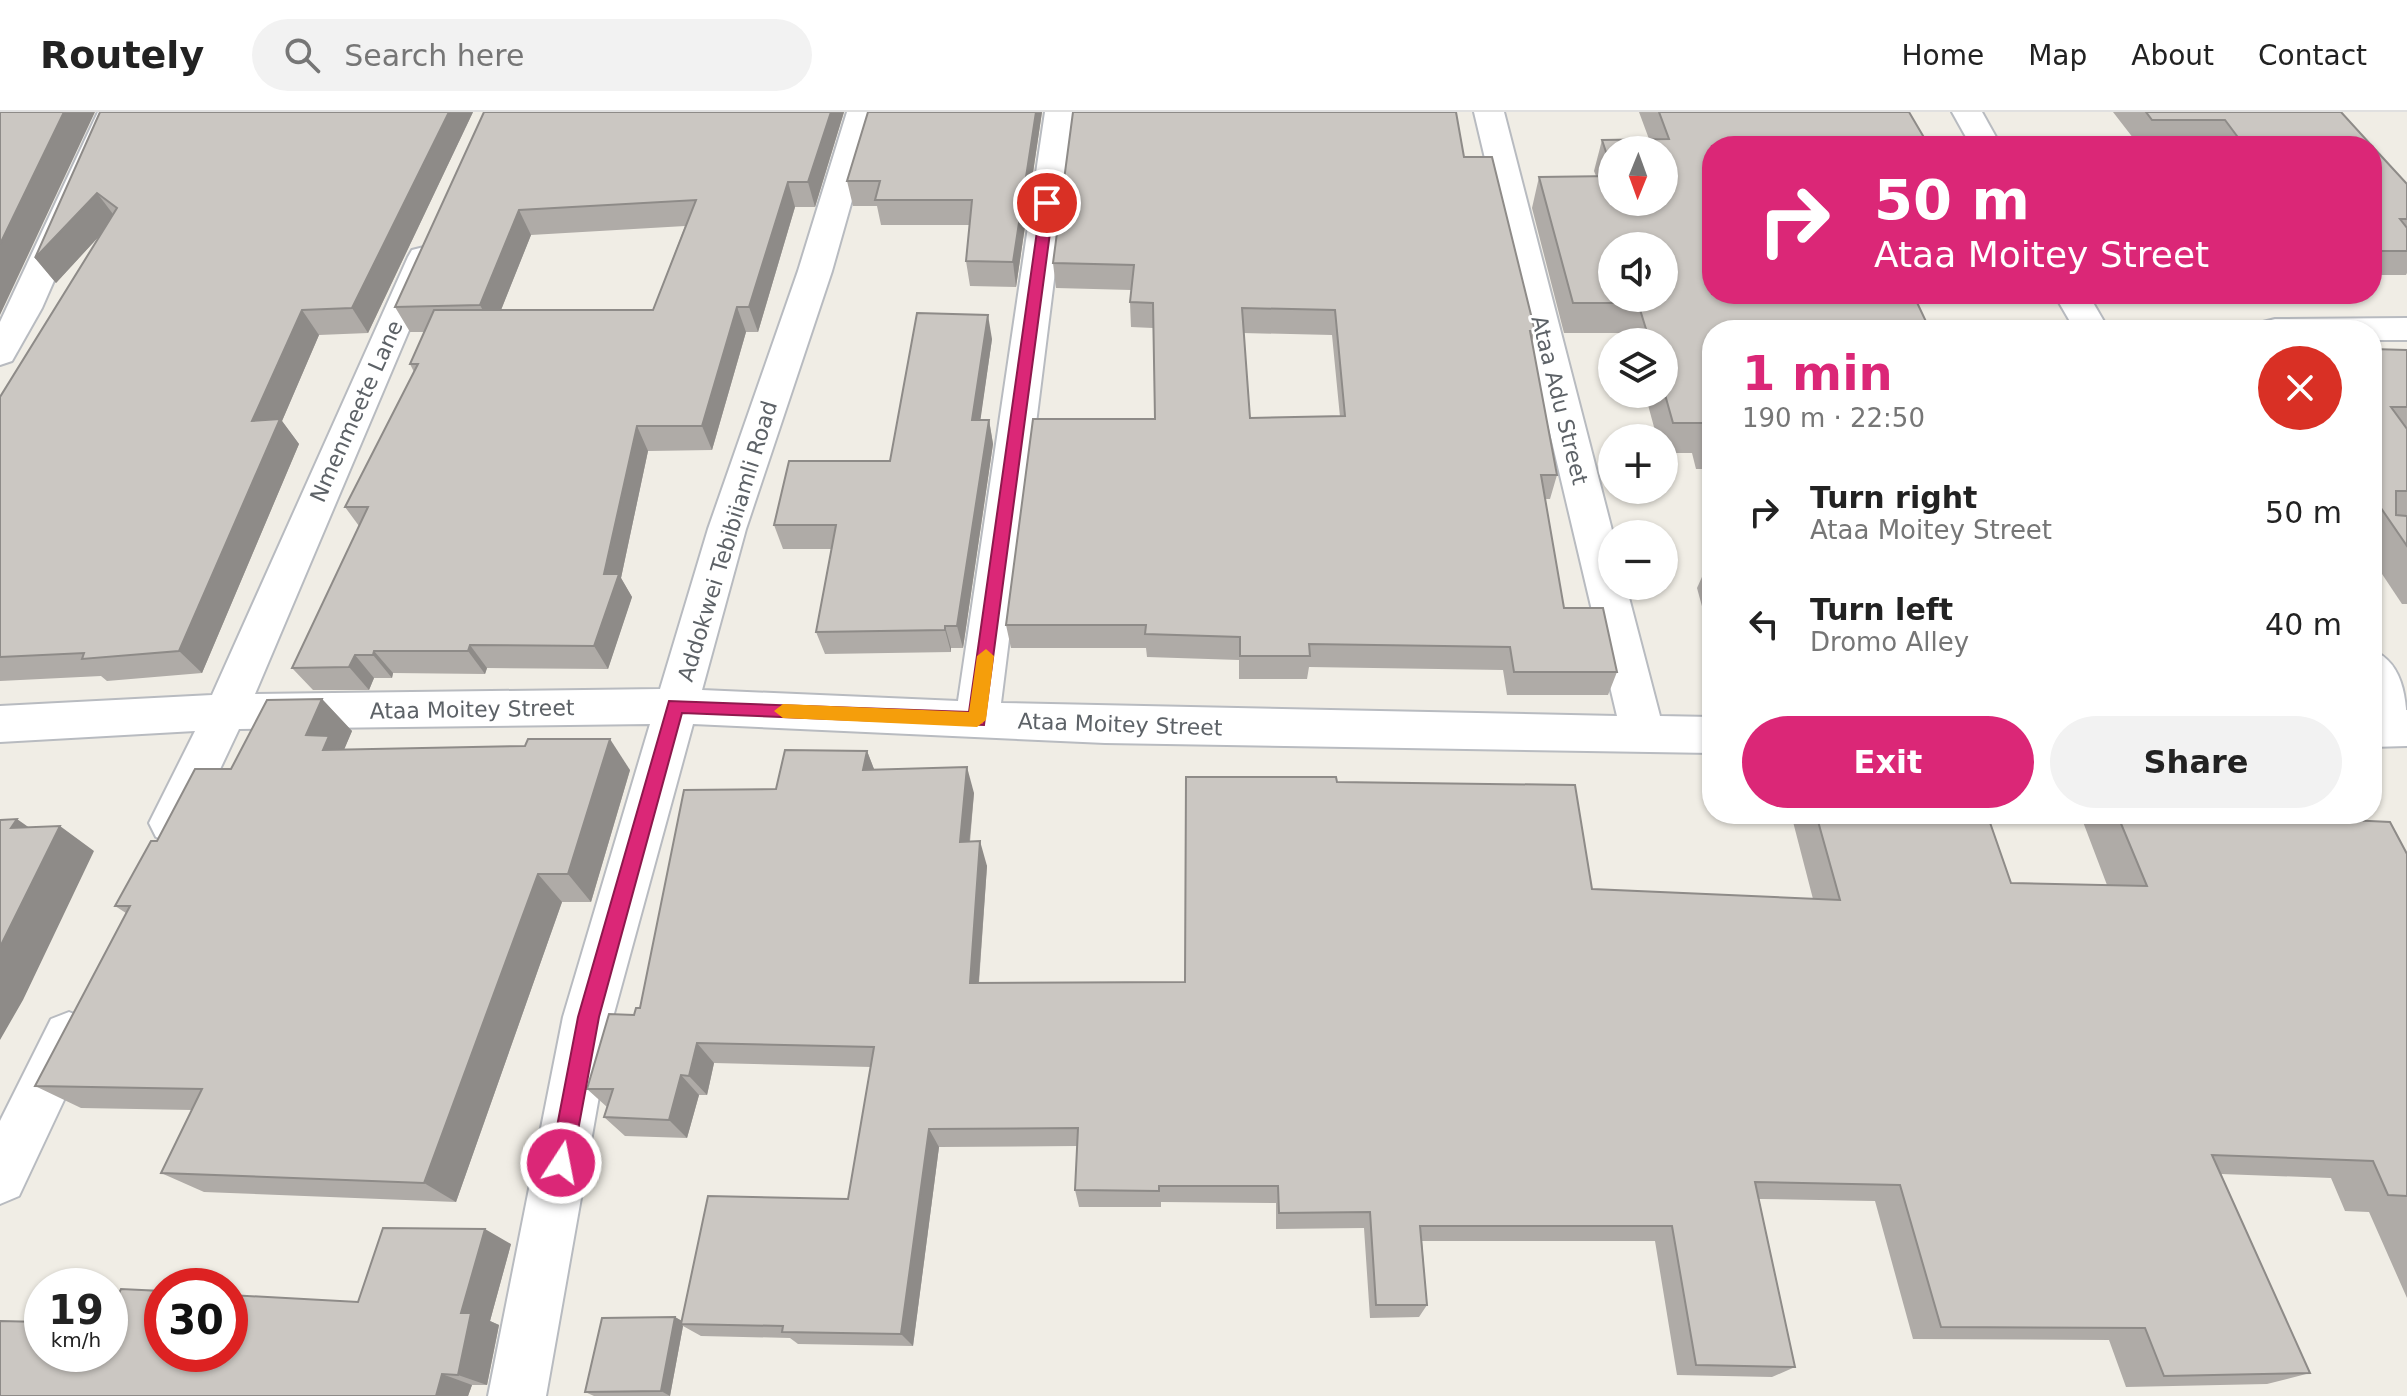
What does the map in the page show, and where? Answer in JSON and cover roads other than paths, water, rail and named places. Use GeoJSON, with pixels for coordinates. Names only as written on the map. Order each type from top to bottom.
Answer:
{"type":"FeatureCollection","features":[{"type":"Feature","properties":{"kind":"street"},"geometry":{"type":"LineString","coordinates":[[0,353],[25,308],[113,112]]}},
{"type":"Feature","properties":{"kind":"street","name":"Addokwei Tebibiiamli Road"},"geometry":{"type":"LineString","coordinates":[[517,1396],[588,1017],[727,529],[815,271],[862,112]]}},
{"type":"Feature","properties":{"kind":"street"},"geometry":{"type":"LineString","coordinates":[[977,720],[1060,112]]}},
{"type":"Feature","properties":{"kind":"street","name":"Ataa Adu Street"},"geometry":{"type":"LineString","coordinates":[[1489,112],[1643,735]]}},
{"type":"Feature","properties":{"kind":"street"},"geometry":{"type":"LineString","coordinates":[[1967,112],[1980,136]]}},
{"type":"Feature","properties":{"kind":"street","name":"Nmenmeete Lane"},"geometry":{"type":"LineString","coordinates":[[151,867],[226,712],[369,379],[439,225]]}},
{"type":"Feature","properties":{"kind":"street"},"geometry":{"type":"LineString","coordinates":[[2382,329],[2407,329]]}},
{"type":"Feature","properties":{"kind":"street"},"geometry":{"type":"LineString","coordinates":[[2382,684],[2407,726],[2382,728]]}},
{"type":"Feature","properties":{"kind":"street","name":"Ataa Moitey Street"},"geometry":{"type":"LineString","coordinates":[[0,724],[226,712],[676,706],[1121,726],[1702,735]]}},
{"type":"Feature","properties":{"kind":"street"},"geometry":{"type":"LineString","coordinates":[[0,1177],[89,994]]}}]}
